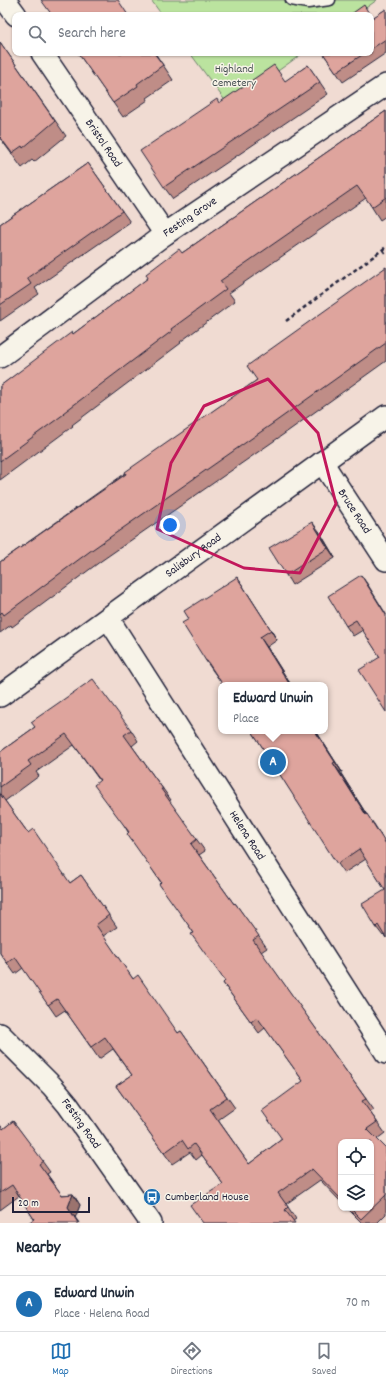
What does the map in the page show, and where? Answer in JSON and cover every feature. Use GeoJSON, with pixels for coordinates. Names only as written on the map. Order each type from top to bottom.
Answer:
{"type":"FeatureCollection","features":[{"type":"Feature","properties":{"kind":"street"},"geometry":{"type":"LineString","coordinates":[[5,0],[14,12]]}},
{"type":"Feature","properties":{"kind":"street","name":"Bristol Road"},"geometry":{"type":"LineString","coordinates":[[44,56],[165,234]]}},
{"type":"Feature","properties":{"kind":"street","name":"Festing Grove"},"geometry":{"type":"LineString","coordinates":[[0,357],[165,234],[386,85]]}},
{"type":"Feature","properties":{"kind":"street","name":"Salisbury Road"},"geometry":{"type":"LineString","coordinates":[[0,696],[386,416]]}},
{"type":"Feature","properties":{"kind":"street","name":"Bruce Road"},"geometry":{"type":"LineString","coordinates":[[322,462],[386,560]]}},
{"type":"Feature","properties":{"kind":"street","name":"Helena Road"},"geometry":{"type":"LineString","coordinates":[[108,618],[386,1053]]}},
{"type":"Feature","properties":{"kind":"street","name":"Festing Road"},"geometry":{"type":"LineString","coordinates":[[0,1034],[27,1060],[68,1105],[151,1223]]}},
{"type":"Feature","properties":{"kind":"lane"},"geometry":{"type":"LineString","coordinates":[[291,0],[308,3],[330,0]]}},
{"type":"Feature","properties":{"kind":"path"},"geometry":{"type":"LineString","coordinates":[[286,321],[386,247]]}},
{"type":"Feature","properties":{"kind":"path"},"geometry":{"type":"LineString","coordinates":[[383,250],[386,254]]}},
{"type":"Feature","properties":{"kind":"highlighted area"},"geometry":{"type":"Polygon","coordinates":[[[268,379],[318,433],[336,504],[300,573],[244,568],[157,529],[171,463],[204,406],[268,379]]]}},
{"type":"Feature","properties":{"kind":"green space"},"geometry":{"type":"Polygon","coordinates":[[[151,0],[377,0],[360,12],[160,12],[151,0]]]}},
{"type":"Feature","properties":{"kind":"green space","name":"Highland Cemetery"},"geometry":{"type":"Polygon","coordinates":[[[192,56],[299,56],[229,106],[192,56]]]}},
{"type":"Feature","properties":{"kind":"building"},"geometry":{"type":"Polygon","coordinates":[[[41,0],[118,0],[126,12],[50,12],[41,0]]]}},
{"type":"Feature","properties":{"kind":"building"},"geometry":{"type":"Polygon","coordinates":[[[364,5],[368,12],[354,12],[364,5]]]}},
{"type":"Feature","properties":{"kind":"building"},"geometry":{"type":"Polygon","coordinates":[[[386,9],[386,39],[374,47],[374,17],[386,9]]]}},
{"type":"Feature","properties":{"kind":"building"},"geometry":{"type":"Polygon","coordinates":[[[0,42],[55,121],[23,148],[22,146],[12,153],[0,137],[0,42]]]}},
{"type":"Feature","properties":{"kind":"building"},"geometry":{"type":"Polygon","coordinates":[[[80,56],[156,56],[163,65],[137,84],[138,86],[113,103],[80,56]]]}},
{"type":"Feature","properties":{"kind":"building"},"geometry":{"type":"Polygon","coordinates":[[[325,56],[360,56],[336,72],[325,56]]]}},
{"type":"Feature","properties":{"kind":"building"},"geometry":{"type":"Polygon","coordinates":[[[274,65],[285,81],[308,65],[320,82],[164,187],[140,151],[217,99],[219,103],[274,65]]]}},
{"type":"Feature","properties":{"kind":"building"},"geometry":{"type":"Polygon","coordinates":[[[386,111],[386,197],[372,207],[357,186],[220,281],[226,289],[171,329],[172,331],[0,461],[0,386],[148,278],[146,274],[179,249],[182,253],[386,111]]]}},
{"type":"Feature","properties":{"kind":"building"},"geometry":{"type":"Polygon","coordinates":[[[88,163],[122,211],[27,278],[31,284],[0,305],[0,224],[88,163]]]}},
{"type":"Feature","properties":{"kind":"building"},"geometry":{"type":"Polygon","coordinates":[[[386,267],[386,343],[93,549],[4,615],[2,612],[0,614],[0,562],[126,474],[125,472],[257,380],[247,366],[386,267]]]}},
{"type":"Feature","properties":{"kind":"building"},"geometry":{"type":"Polygon","coordinates":[[[312,522],[328,548],[286,575],[269,548],[312,522]]]}},
{"type":"Feature","properties":{"kind":"building"},"geometry":{"type":"Polygon","coordinates":[[[361,575],[386,615],[386,712],[359,670],[380,657],[356,620],[346,626],[328,596],[361,575]]]}},
{"type":"Feature","properties":{"kind":"building"},"geometry":{"type":"Polygon","coordinates":[[[237,577],[271,630],[260,637],[288,682],[221,682],[182,623],[189,619],[184,611],[237,577]]]}},
{"type":"Feature","properties":{"kind":"building"},"geometry":{"type":"Polygon","coordinates":[[[93,679],[131,730],[124,735],[197,839],[191,844],[259,936],[253,940],[366,1099],[362,1101],[377,1122],[367,1129],[386,1148],[386,1195],[374,1207],[374,1139],[338,1139],[338,1196],[312,1169],[278,1193],[288,1207],[285,1210],[295,1223],[203,1223],[190,1205],[223,1184],[194,1144],[188,1149],[182,1140],[164,1153],[116,1086],[132,1075],[105,1037],[91,1047],[57,999],[48,1005],[15,957],[7,963],[0,953],[0,794],[28,833],[33,829],[70,883],[81,875],[109,915],[96,925],[133,979],[138,975],[178,1033],[181,1031],[227,1097],[210,1109],[249,1164],[282,1139],[262,1111],[303,1081],[257,1017],[251,1022],[223,983],[225,981],[191,934],[194,933],[159,884],[161,882],[127,834],[129,832],[94,785],[100,780],[66,734],[28,761],[31,765],[0,787],[0,752],[35,727],[31,722],[93,679]]]}},
{"type":"Feature","properties":{"kind":"building"},"geometry":{"type":"Polygon","coordinates":[[[254,734],[317,734],[335,762],[333,763],[386,844],[386,938],[378,925],[376,927],[362,904],[385,890],[359,849],[337,864],[254,734]]]}},
{"type":"Feature","properties":{"kind":"building"},"geometry":{"type":"Polygon","coordinates":[[[13,1121],[43,1161],[39,1164],[62,1195],[73,1194],[68,1207],[78,1223],[28,1223],[34,1219],[12,1185],[0,1193],[0,1125],[3,1129],[13,1121]]]}},
{"type":"Feature","properties":{"kind":"building"},"geometry":{"type":"Polygon","coordinates":[[[353,1211],[369,1211],[361,1219],[353,1211]]]}},
{"type":"Feature","properties":{"kind":"place","name":"Edward Unwin"},"geometry":{"type":"Point","coordinates":[273,762]}},
{"type":"Feature","properties":{"kind":"place","name":"Cumberland House"},"geometry":{"type":"Point","coordinates":[152,1197]}}]}
